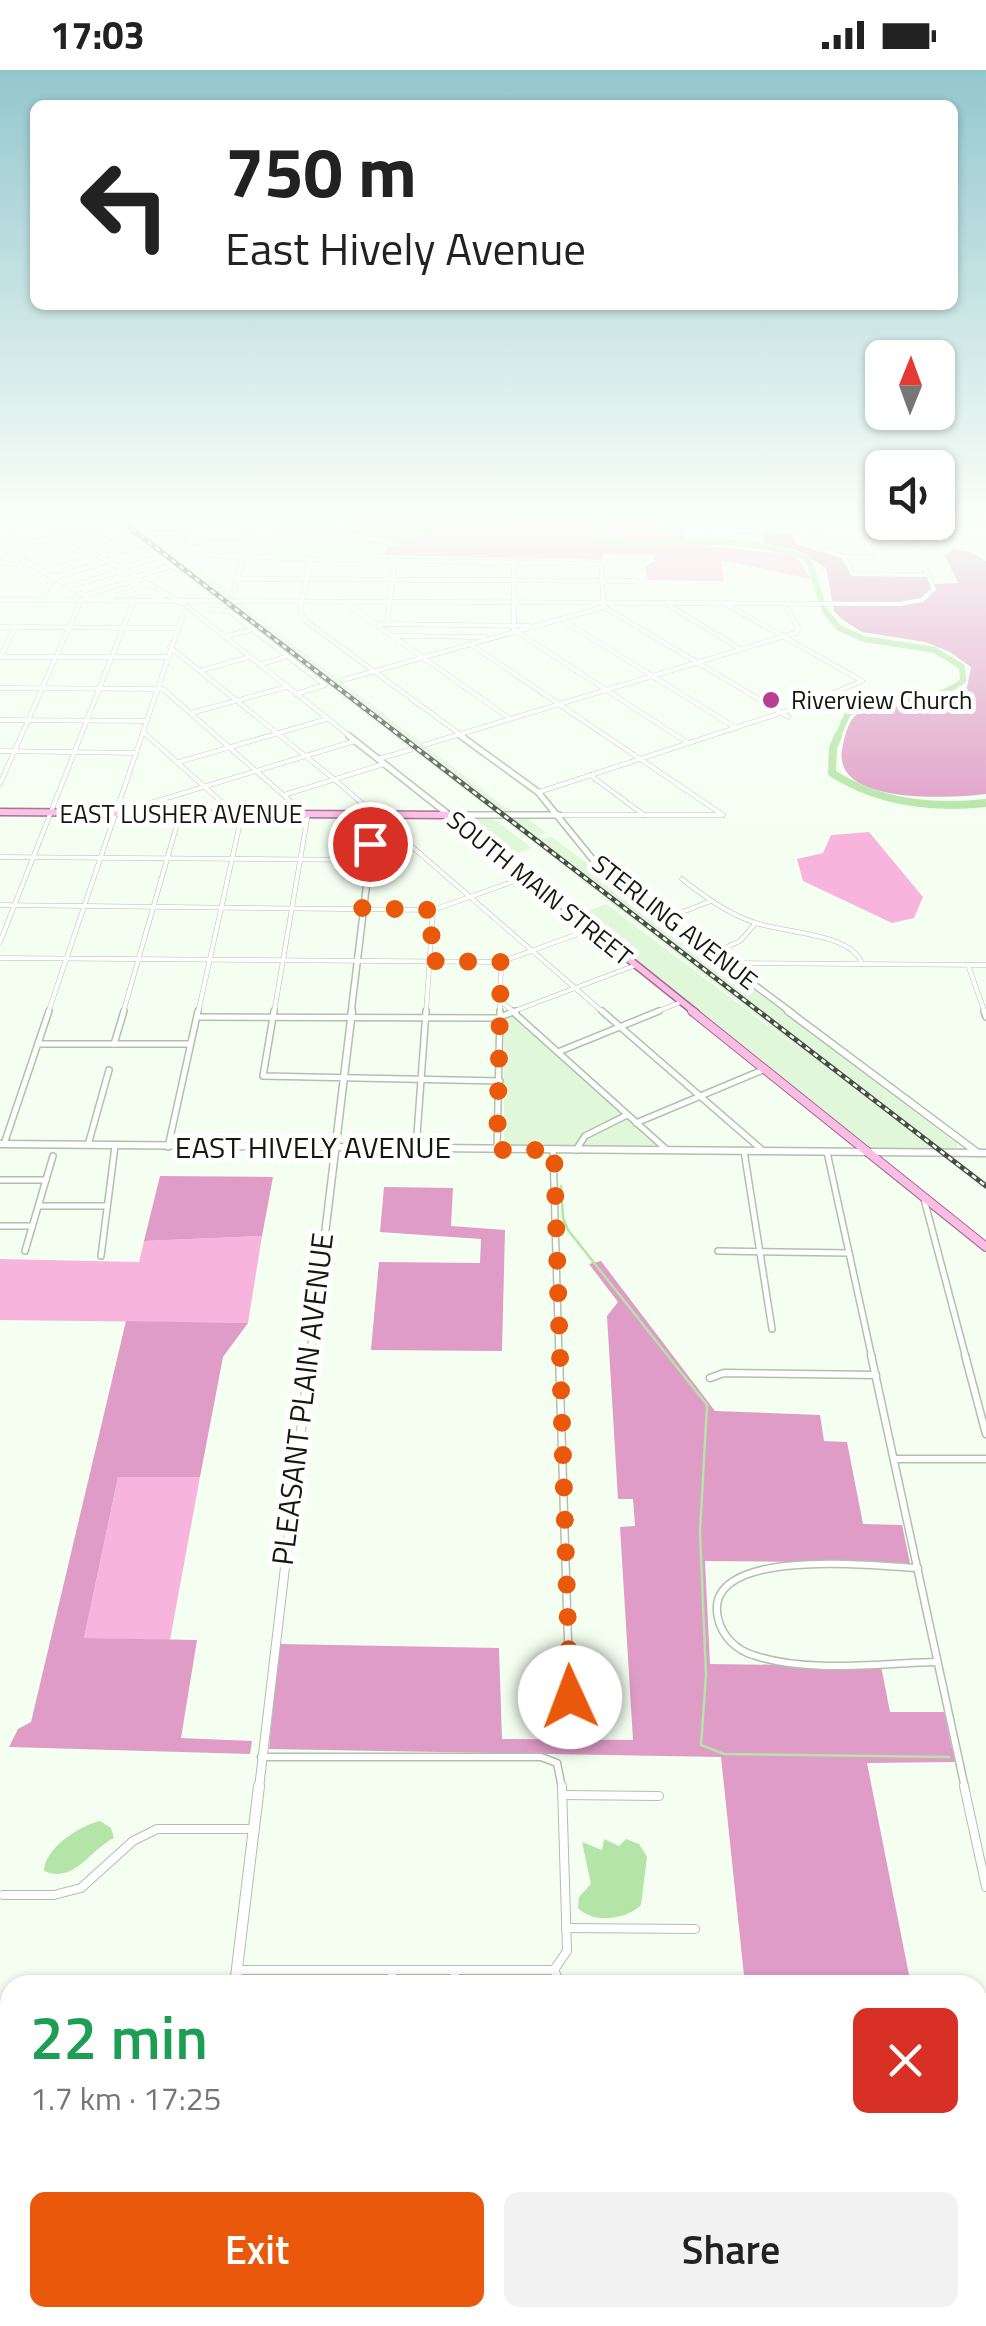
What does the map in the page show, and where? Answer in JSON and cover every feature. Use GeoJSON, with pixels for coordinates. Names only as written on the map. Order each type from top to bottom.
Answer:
{"type":"FeatureCollection","features":[{"type":"Feature","properties":{"kind":"main road","name":"EAST LUSHER AVENUE"},"geometry":{"type":"LineString","coordinates":[[0,812],[449,815]]}},
{"type":"Feature","properties":{"kind":"main road","name":"SOUTH MAIN STREET"},"geometry":{"type":"LineString","coordinates":[[449,815],[986,1248]]}},
{"type":"Feature","properties":{"kind":"street"},"geometry":{"type":"LineString","coordinates":[[0,784],[72,622]]}},
{"type":"Feature","properties":{"kind":"street"},"geometry":{"type":"LineString","coordinates":[[0,942],[125,622]]}},
{"type":"Feature","properties":{"kind":"street"},"geometry":{"type":"LineString","coordinates":[[2,1144],[179,622]]}},
{"type":"Feature","properties":{"kind":"street","name":"SOUTH MAIN STREET"},"geometry":{"type":"LineString","coordinates":[[206,622],[449,815]]}},
{"type":"Feature","properties":{"kind":"street"},"geometry":{"type":"LineString","coordinates":[[243,622],[326,685],[296,694]]}},
{"type":"Feature","properties":{"kind":"street","name":"STERLING AVENUE"},"geometry":{"type":"LineString","coordinates":[[307,622],[538,792],[603,872],[982,1154]]}},
{"type":"Feature","properties":{"kind":"street"},"geometry":{"type":"LineString","coordinates":[[374,622],[387,628],[539,626]]}},
{"type":"Feature","properties":{"kind":"street"},"geometry":{"type":"LineString","coordinates":[[388,622],[393,636],[510,719]]}},
{"type":"Feature","properties":{"kind":"street"},"geometry":{"type":"LineString","coordinates":[[513,622],[516,632],[689,743]]}},
{"type":"Feature","properties":{"kind":"street"},"geometry":{"type":"LineString","coordinates":[[343,680],[551,622]]}},
{"type":"Feature","properties":{"kind":"street"},"geometry":{"type":"LineString","coordinates":[[566,622],[736,728]]}},
{"type":"Feature","properties":{"kind":"street"},"geometry":{"type":"LineString","coordinates":[[633,622],[788,717]]}},
{"type":"Feature","properties":{"kind":"street"},"geometry":{"type":"LineString","coordinates":[[696,622],[740,649]]}},
{"type":"Feature","properties":{"kind":"street"},"geometry":{"type":"LineString","coordinates":[[538,792],[736,728],[862,681],[759,622]]}},
{"type":"Feature","properties":{"kind":"street"},"geometry":{"type":"LineString","coordinates":[[424,745],[784,636],[799,629],[795,622]]}},
{"type":"Feature","properties":{"kind":"street"},"geometry":{"type":"LineString","coordinates":[[0,628],[176,628]]}},
{"type":"Feature","properties":{"kind":"street"},"geometry":{"type":"LineString","coordinates":[[15,628],[0,657],[166,657]]}},
{"type":"Feature","properties":{"kind":"street"},"geometry":{"type":"LineString","coordinates":[[224,637],[251,630]]}},
{"type":"Feature","properties":{"kind":"street"},"geometry":{"type":"LineString","coordinates":[[393,636],[493,638]]}},
{"type":"Feature","properties":{"kind":"street"},"geometry":{"type":"LineString","coordinates":[[470,644],[640,759]]}},
{"type":"Feature","properties":{"kind":"street"},"geometry":{"type":"LineString","coordinates":[[170,646],[334,779],[764,1152]]}},
{"type":"Feature","properties":{"kind":"street"},"geometry":{"type":"LineString","coordinates":[[203,670],[249,657]]}},
{"type":"Feature","properties":{"kind":"street"},"geometry":{"type":"LineString","coordinates":[[258,664],[285,657]]}},
{"type":"Feature","properties":{"kind":"street"},"geometry":{"type":"LineString","coordinates":[[191,713],[287,687]]}},
{"type":"Feature","properties":{"kind":"street"},"geometry":{"type":"LineString","coordinates":[[0,688],[163,689],[307,814],[263,1074],[269,1078],[500,1081]]}},
{"type":"Feature","properties":{"kind":"street"},"geometry":{"type":"LineString","coordinates":[[179,762],[327,719]]}},
{"type":"Feature","properties":{"kind":"street"},"geometry":{"type":"LineString","coordinates":[[0,720],[145,721]]}},
{"type":"Feature","properties":{"kind":"street"},"geometry":{"type":"LineString","coordinates":[[142,732],[238,814],[232,859],[168,1147]]}},
{"type":"Feature","properties":{"kind":"street"},"geometry":{"type":"LineString","coordinates":[[116,813],[355,741]]}},
{"type":"Feature","properties":{"kind":"street"},"geometry":{"type":"LineString","coordinates":[[378,759],[410,750]]}},
{"type":"Feature","properties":{"kind":"street"},"geometry":{"type":"LineString","coordinates":[[0,752],[136,753]]}},
{"type":"Feature","properties":{"kind":"street","name":"EAST LUSHER AVENUE"},"geometry":{"type":"LineString","coordinates":[[449,815],[723,815],[640,759]]}},
{"type":"Feature","properties":{"kind":"street"},"geometry":{"type":"LineString","coordinates":[[284,795],[384,764]]}},
{"type":"Feature","properties":{"kind":"street"},"geometry":{"type":"LineString","coordinates":[[590,775],[645,816]]}},
{"type":"Feature","properties":{"kind":"street"},"geometry":{"type":"LineString","coordinates":[[114,1044],[180,814]]}},
{"type":"Feature","properties":{"kind":"street","name":"PLEASANT PLAIN AVENUE"},"geometry":{"type":"LineString","coordinates":[[235,1975],[374,815]]}},
{"type":"Feature","properties":{"kind":"street"},"geometry":{"type":"LineString","coordinates":[[0,857],[367,860]]}},
{"type":"Feature","properties":{"kind":"street"},"geometry":{"type":"LineString","coordinates":[[0,905],[434,910],[526,877]]}},
{"type":"Feature","properties":{"kind":"street"},"geometry":{"type":"LineString","coordinates":[[682,879],[711,901],[756,923],[846,944],[859,954],[862,964]]}},
{"type":"Feature","properties":{"kind":"street"},"geometry":{"type":"LineString","coordinates":[[666,918],[711,901]]}},
{"type":"Feature","properties":{"kind":"street"},"geometry":{"type":"LineString","coordinates":[[416,1149],[434,910]]}},
{"type":"Feature","properties":{"kind":"street"},"geometry":{"type":"LineString","coordinates":[[714,953],[740,940],[756,923]]}},
{"type":"Feature","properties":{"kind":"street"},"geometry":{"type":"LineString","coordinates":[[0,958],[501,962],[591,929]]}},
{"type":"Feature","properties":{"kind":"street"},"geometry":{"type":"LineString","coordinates":[[497,1150],[501,962]]}},
{"type":"Feature","properties":{"kind":"street"},"geometry":{"type":"LineString","coordinates":[[726,963],[986,964]]}},
{"type":"Feature","properties":{"kind":"street"},"geometry":{"type":"LineString","coordinates":[[968,964],[986,1016]]}},
{"type":"Feature","properties":{"kind":"street"},"geometry":{"type":"LineString","coordinates":[[196,1017],[501,1016],[636,966]]}},
{"type":"Feature","properties":{"kind":"street"},"geometry":{"type":"LineString","coordinates":[[502,1002],[667,1151]]}},
{"type":"Feature","properties":{"kind":"street"},"geometry":{"type":"LineString","coordinates":[[558,1052],[681,1002]]}},
{"type":"Feature","properties":{"kind":"street"},"geometry":{"type":"LineString","coordinates":[[38,1044],[190,1044]]}},
{"type":"Feature","properties":{"kind":"street"},"geometry":{"type":"LineString","coordinates":[[636,1123],[765,1069]]}},
{"type":"Feature","properties":{"kind":"street"},"geometry":{"type":"LineString","coordinates":[[88,1146],[109,1070]]}},
{"type":"Feature","properties":{"kind":"street"},"geometry":{"type":"LineString","coordinates":[[576,1150],[585,1136],[627,1115]]}},
{"type":"Feature","properties":{"kind":"street","name":"EAST HIVELY AVENUE"},"geometry":{"type":"LineString","coordinates":[[2,1144],[982,1154]]}},
{"type":"Feature","properties":{"kind":"street"},"geometry":{"type":"LineString","coordinates":[[101,1256],[108,1206],[106,1185],[115,1146]]}},
{"type":"Feature","properties":{"kind":"street"},"geometry":{"type":"LineString","coordinates":[[554,1150],[571,1736]]}},
{"type":"Feature","properties":{"kind":"street"},"geometry":{"type":"LineString","coordinates":[[744,1151],[772,1329]]}},
{"type":"Feature","properties":{"kind":"street"},"geometry":{"type":"LineString","coordinates":[[827,1152],[986,1887]]}},
{"type":"Feature","properties":{"kind":"street"},"geometry":{"type":"LineString","coordinates":[[25,1251],[53,1156]]}},
{"type":"Feature","properties":{"kind":"street"},"geometry":{"type":"LineString","coordinates":[[0,1180],[46,1180]]}},
{"type":"Feature","properties":{"kind":"street"},"geometry":{"type":"LineString","coordinates":[[924,1196],[986,1434]]}},
{"type":"Feature","properties":{"kind":"street"},"geometry":{"type":"LineString","coordinates":[[38,1206],[108,1206]]}},
{"type":"Feature","properties":{"kind":"street"},"geometry":{"type":"LineString","coordinates":[[0,1226],[32,1226]]}},
{"type":"Feature","properties":{"kind":"street"},"geometry":{"type":"LineString","coordinates":[[718,1251],[849,1253]]}},
{"type":"Feature","properties":{"kind":"street"},"geometry":{"type":"LineString","coordinates":[[710,1378],[724,1374],[877,1374]]}},
{"type":"Feature","properties":{"kind":"street"},"geometry":{"type":"LineString","coordinates":[[896,1459],[986,1459]]}},
{"type":"Feature","properties":{"kind":"street"},"geometry":{"type":"LineString","coordinates":[[918,1568],[762,1568],[733,1579],[723,1589],[717,1599],[716,1619],[725,1637],[737,1648],[770,1659],[938,1662]]}},
{"type":"Feature","properties":{"kind":"street"},"geometry":{"type":"LineString","coordinates":[[236,1970],[554,1970],[566,1959],[563,1795],[557,1763],[541,1757],[261,1756]]}},
{"type":"Feature","properties":{"kind":"street"},"geometry":{"type":"LineString","coordinates":[[563,1795],[660,1796]]}},
{"type":"Feature","properties":{"kind":"street"},"geometry":{"type":"LineString","coordinates":[[3,1895],[54,1895],[81,1888],[133,1841],[157,1829],[253,1829]]}},
{"type":"Feature","properties":{"kind":"street"},"geometry":{"type":"LineString","coordinates":[[566,1928],[695,1929]]}},
{"type":"Feature","properties":{"kind":"street"},"geometry":{"type":"LineString","coordinates":[[392,1970],[392,1975]]}},
{"type":"Feature","properties":{"kind":"street"},"geometry":{"type":"LineString","coordinates":[[554,1970],[556,1975]]}},
{"type":"Feature","properties":{"kind":"street"},"geometry":{"type":"LineString","coordinates":[[456,1971],[456,1975]]}},
{"type":"Feature","properties":{"kind":"shaded area"},"geometry":{"type":"Polygon","coordinates":[[[245,622],[265,622],[511,812],[494,812],[245,622]]]}},
{"type":"Feature","properties":{"kind":"shaded area"},"geometry":{"type":"Polygon","coordinates":[[[847,622],[986,622],[986,794],[924,797],[875,790],[856,781],[844,768],[844,741],[856,715],[879,704],[954,693],[967,687],[971,667],[950,652],[925,642],[862,632],[847,622]]]}},
{"type":"Feature","properties":{"kind":"shaded area"},"geometry":{"type":"Polygon","coordinates":[[[491,817],[532,848],[505,857],[459,819],[491,817]]]}},
{"type":"Feature","properties":{"kind":"shaded area"},"geometry":{"type":"Polygon","coordinates":[[[525,817],[547,833],[538,835],[542,839],[552,837],[958,1144],[957,1148],[871,1148],[577,915],[606,904],[816,1062],[502,818],[525,817]]]}},
{"type":"Feature","properties":{"kind":"shaded area"},"geometry":{"type":"Polygon","coordinates":[[[869,832],[923,897],[914,918],[892,923],[803,881],[797,859],[823,853],[831,835],[869,832]]]}},
{"type":"Feature","properties":{"kind":"shaded area"},"geometry":{"type":"Polygon","coordinates":[[[511,1015],[655,1145],[504,1145],[504,1018],[511,1015]]]}},
{"type":"Feature","properties":{"kind":"shaded area"},"geometry":{"type":"Polygon","coordinates":[[[160,1176],[273,1177],[262,1236],[144,1241],[160,1176]]]}},
{"type":"Feature","properties":{"kind":"shaded area"},"geometry":{"type":"Polygon","coordinates":[[[384,1187],[453,1188],[451,1226],[505,1230],[502,1351],[371,1350],[379,1262],[480,1263],[481,1239],[380,1232],[384,1187]]]}},
{"type":"Feature","properties":{"kind":"shaded area"},"geometry":{"type":"Polygon","coordinates":[[[262,1236],[248,1323],[0,1320],[0,1259],[139,1262],[144,1241],[262,1236]]]}},
{"type":"Feature","properties":{"kind":"shaded area"},"geometry":{"type":"Polygon","coordinates":[[[601,1261],[715,1411],[820,1415],[824,1441],[847,1442],[863,1524],[902,1525],[910,1563],[705,1561],[710,1664],[881,1666],[890,1712],[944,1712],[955,1762],[867,1763],[909,1975],[744,1975],[721,1757],[269,1749],[279,1644],[499,1648],[502,1739],[633,1740],[620,1527],[635,1526],[633,1499],[618,1499],[607,1316],[618,1302],[589,1264],[601,1261]]]}},
{"type":"Feature","properties":{"kind":"shaded area"},"geometry":{"type":"Polygon","coordinates":[[[126,1321],[248,1323],[223,1357],[200,1477],[118,1477],[84,1638],[197,1640],[181,1738],[252,1741],[250,1754],[9,1747],[18,1729],[31,1722],[126,1321]]]}},
{"type":"Feature","properties":{"kind":"shaded area"},"geometry":{"type":"Polygon","coordinates":[[[118,1477],[200,1477],[170,1640],[84,1638],[118,1477]]]}},
{"type":"Feature","properties":{"kind":"shaded area"},"geometry":{"type":"Polygon","coordinates":[[[100,1821],[111,1828],[114,1838],[73,1869],[55,1874],[44,1871],[50,1854],[64,1839],[100,1821]]]}},
{"type":"Feature","properties":{"kind":"shaded area"},"geometry":{"type":"Polygon","coordinates":[[[604,1839],[619,1846],[626,1839],[639,1844],[647,1857],[641,1905],[610,1918],[592,1916],[578,1908],[579,1897],[591,1884],[582,1842],[602,1850],[604,1839]]]}},
{"type":"Feature","properties":{"kind":"waterway"},"geometry":{"type":"LineString","coordinates":[[834,622],[864,639],[935,650],[962,667],[963,681],[922,699],[848,713],[837,738]]}},
{"type":"Feature","properties":{"kind":"waterway"},"geometry":{"type":"LineString","coordinates":[[838,736],[833,748],[832,773],[850,783],[887,797],[925,804],[986,803]]}},
{"type":"Feature","properties":{"kind":"waterway"},"geometry":{"type":"LineString","coordinates":[[561,1186],[563,1218],[568,1230],[707,1405],[700,1532],[706,1675],[701,1745],[724,1754],[949,1757]]}},
{"type":"Feature","properties":{"kind":"railway"},"geometry":{"type":"LineString","coordinates":[[253,622],[986,1186]]}},
{"type":"Feature","properties":{"kind":"place","name":"Riverview Church"},"geometry":{"type":"Point","coordinates":[771,700]}},
{"type":"Feature","properties":{"kind":"route"},"geometry":{"type":"LineString","coordinates":[[370,844],[362,908],[434,910],[429,961],[501,962],[497,1150],[554,1150],[570,1697]]}}]}
